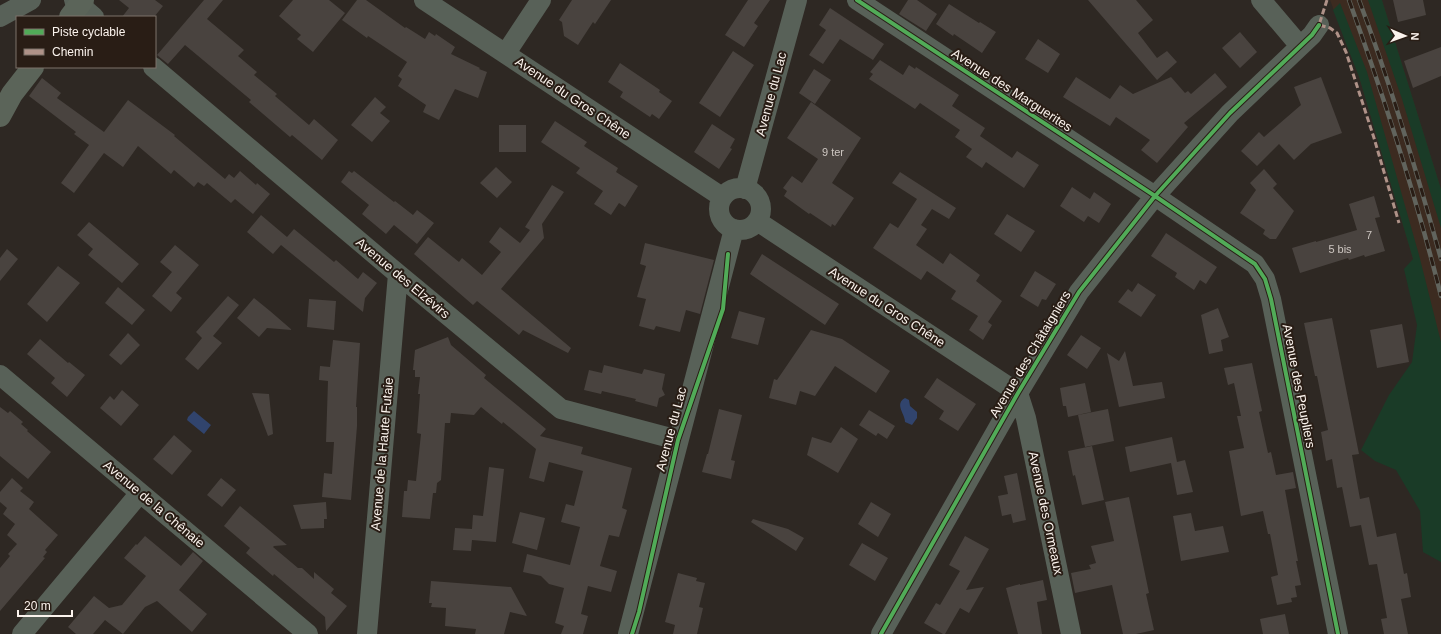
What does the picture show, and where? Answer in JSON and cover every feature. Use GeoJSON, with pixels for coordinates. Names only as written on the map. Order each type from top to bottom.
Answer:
{"type":"FeatureCollection","features":[{"type":"Feature","properties":{"kind":"street"},"geometry":{"type":"LineString","coordinates":[[0,17],[30,0]]}},
{"type":"Feature","properties":{"kind":"street","name":"Avenue du Gros Chêne"},"geometry":{"type":"LineString","coordinates":[[424,0],[722,197]]}},
{"type":"Feature","properties":{"kind":"street"},"geometry":{"type":"LineString","coordinates":[[506,53],[541,0]]}},
{"type":"Feature","properties":{"kind":"street","name":"Avenue du Lac"},"geometry":{"type":"LineString","coordinates":[[745,188],[797,0]]}},
{"type":"Feature","properties":{"kind":"street","name":"Avenue des Marguerites"},"geometry":{"type":"LineString","coordinates":[[857,0],[1155,196]]}},
{"type":"Feature","properties":{"kind":"street"},"geometry":{"type":"LineString","coordinates":[[1261,0],[1300,46]]}},
{"type":"Feature","properties":{"kind":"street","name":"Avenue des Châtaigniers"},"geometry":{"type":"LineString","coordinates":[[881,634],[1018,393],[1079,292],[1155,196],[1230,113],[1312,35],[1319,25]]}},
{"type":"Feature","properties":{"kind":"street"},"geometry":{"type":"LineString","coordinates":[[0,116],[12,94],[32,68]]}},
{"type":"Feature","properties":{"kind":"street","name":"Avenue des Elzévirs"},"geometry":{"type":"LineString","coordinates":[[154,68],[398,274],[561,409],[678,440]]}},
{"type":"Feature","properties":{"kind":"street"},"geometry":{"type":"LineString","coordinates":[[745,188],[751,191],[759,201],[761,208],[760,215],[757,221],[747,228],[734,229],[723,222],[720,216],[720,203],[722,197],[732,189],[745,188]]}},
{"type":"Feature","properties":{"kind":"street","name":"Avenue des Peupliers"},"geometry":{"type":"LineString","coordinates":[[1155,196],[1249,258],[1265,278],[1271,299],[1338,634]]}},
{"type":"Feature","properties":{"kind":"street","name":"Avenue du Gros Chêne"},"geometry":{"type":"LineString","coordinates":[[757,221],[1018,393]]}},
{"type":"Feature","properties":{"kind":"street","name":"Avenue du Lac"},"geometry":{"type":"LineString","coordinates":[[628,634],[734,229]]}},
{"type":"Feature","properties":{"kind":"street","name":"Avenue de la Haute Futaie"},"geometry":{"type":"LineString","coordinates":[[367,634],[398,274]]}},
{"type":"Feature","properties":{"kind":"street","name":"Avenue de la Chênaie"},"geometry":{"type":"LineString","coordinates":[[0,375],[308,634]]}},
{"type":"Feature","properties":{"kind":"street","name":"Avenue des Ormeaux"},"geometry":{"type":"LineString","coordinates":[[1018,393],[1026,418],[1071,634]]}},
{"type":"Feature","properties":{"kind":"street"},"geometry":{"type":"LineString","coordinates":[[22,634],[140,493]]}},
{"type":"Feature","properties":{"kind":"shaded area"},"geometry":{"type":"Polygon","coordinates":[[[1330,0],[1382,0],[1441,189],[1441,375],[1427,306],[1359,77],[1330,0]]]}},
{"type":"Feature","properties":{"kind":"green space"},"geometry":{"type":"Polygon","coordinates":[[[1368,0],[1382,0],[1441,189],[1441,228],[1402,99],[1368,0]]]}},
{"type":"Feature","properties":{"kind":"green space"},"geometry":{"type":"Polygon","coordinates":[[[1340,3],[1367,72],[1419,255],[1441,342],[1441,562],[1423,552],[1420,511],[1396,470],[1375,461],[1361,450],[1389,395],[1412,362],[1417,325],[1404,269],[1413,259],[1359,77],[1333,10],[1340,3]]]}},
{"type":"Feature","properties":{"kind":"water"},"geometry":{"type":"Polygon","coordinates":[[[905,398],[909,400],[910,406],[917,412],[917,418],[912,425],[905,422],[900,406],[900,403],[905,398]]]}},
{"type":"Feature","properties":{"kind":"water"},"geometry":{"type":"Polygon","coordinates":[[[194,411],[211,425],[204,434],[187,420],[194,411]]]}},
{"type":"Feature","properties":{"kind":"building"},"geometry":{"type":"Polygon","coordinates":[[[119,0],[155,0],[163,6],[155,16],[123,16],[129,8],[119,0]]]}},
{"type":"Feature","properties":{"kind":"building"},"geometry":{"type":"Polygon","coordinates":[[[204,0],[223,0],[207,19],[244,50],[238,56],[257,72],[254,75],[277,94],[275,96],[309,125],[314,119],[338,140],[322,160],[292,135],[290,137],[249,102],[251,100],[185,45],[168,64],[157,55],[204,0]]]}},
{"type":"Feature","properties":{"kind":"building"},"geometry":{"type":"Polygon","coordinates":[[[293,0],[329,0],[345,13],[313,52],[297,39],[301,35],[279,16],[293,0]]]}},
{"type":"Feature","properties":{"kind":"building"},"geometry":{"type":"Polygon","coordinates":[[[357,0],[366,0],[405,28],[406,27],[425,39],[429,32],[435,36],[436,34],[455,47],[451,54],[487,72],[478,98],[455,89],[439,120],[423,112],[426,105],[398,86],[402,79],[398,76],[407,62],[368,36],[367,38],[342,20],[357,0]]]}},
{"type":"Feature","properties":{"kind":"building"},"geometry":{"type":"Polygon","coordinates":[[[572,0],[611,0],[595,24],[593,22],[578,45],[564,36],[562,22],[559,20],[572,0]]]}},
{"type":"Feature","properties":{"kind":"building"},"geometry":{"type":"Polygon","coordinates":[[[748,0],[770,0],[754,23],[758,26],[744,47],[725,35],[748,0]]]}},
{"type":"Feature","properties":{"kind":"building"},"geometry":{"type":"Polygon","coordinates":[[[908,0],[917,0],[937,14],[926,31],[899,14],[908,0]]]}},
{"type":"Feature","properties":{"kind":"building"},"geometry":{"type":"Polygon","coordinates":[[[1088,0],[1136,0],[1153,20],[1138,33],[1157,58],[1167,51],[1177,62],[1157,80],[1088,0]]]}},
{"type":"Feature","properties":{"kind":"building"},"geometry":{"type":"Polygon","coordinates":[[[1393,0],[1423,0],[1426,15],[1398,22],[1393,0]]]}},
{"type":"Feature","properties":{"kind":"building"},"geometry":{"type":"Polygon","coordinates":[[[949,4],[996,32],[982,53],[936,24],[949,4]]]}},
{"type":"Feature","properties":{"kind":"building"},"geometry":{"type":"Polygon","coordinates":[[[830,8],[884,44],[873,60],[840,39],[823,64],[809,55],[826,30],[819,25],[830,8]]]}},
{"type":"Feature","properties":{"kind":"building"},"geometry":{"type":"Polygon","coordinates":[[[1240,32],[1257,52],[1240,68],[1222,48],[1240,32]]]}},
{"type":"Feature","properties":{"kind":"building"},"geometry":{"type":"Polygon","coordinates":[[[1038,39],[1060,54],[1048,73],[1025,59],[1038,39]]]}},
{"type":"Feature","properties":{"kind":"building"},"geometry":{"type":"Polygon","coordinates":[[[1441,47],[1441,76],[1413,88],[1404,61],[1441,47]]]}},
{"type":"Feature","properties":{"kind":"building"},"geometry":{"type":"Polygon","coordinates":[[[733,51],[754,65],[720,117],[699,103],[733,51]]]}},
{"type":"Feature","properties":{"kind":"building"},"geometry":{"type":"Polygon","coordinates":[[[880,60],[903,75],[909,65],[915,69],[916,67],[959,95],[952,106],[985,128],[980,136],[1012,158],[1017,151],[1039,165],[1024,188],[986,162],[982,168],[966,157],[972,149],[955,137],[960,130],[920,103],[915,109],[869,79],[873,74],[870,72],[880,60]]]}},
{"type":"Feature","properties":{"kind":"building"},"geometry":{"type":"Polygon","coordinates":[[[620,63],[660,90],[659,92],[672,101],[659,119],[652,114],[650,117],[620,97],[623,92],[608,82],[620,63]]]}},
{"type":"Feature","properties":{"kind":"building"},"geometry":{"type":"Polygon","coordinates":[[[814,69],[831,80],[815,104],[799,93],[814,69]]]}},
{"type":"Feature","properties":{"kind":"building"},"geometry":{"type":"Polygon","coordinates":[[[1215,73],[1227,87],[1184,123],[1188,127],[1157,163],[1141,150],[1150,140],[1116,117],[1110,126],[1063,97],[1076,77],[1110,99],[1120,85],[1133,94],[1171,77],[1185,93],[1188,91],[1191,94],[1215,73]]]}},
{"type":"Feature","properties":{"kind":"building"},"geometry":{"type":"Polygon","coordinates":[[[1321,77],[1342,133],[1311,144],[1294,160],[1279,144],[1257,166],[1241,151],[1259,132],[1264,137],[1301,105],[1294,87],[1321,77]]]}},
{"type":"Feature","properties":{"kind":"building"},"geometry":{"type":"Polygon","coordinates":[[[42,78],[61,93],[57,98],[104,132],[128,100],[175,135],[174,136],[225,179],[229,174],[234,178],[240,171],[256,185],[257,183],[270,194],[253,214],[235,199],[231,203],[207,183],[204,186],[198,182],[194,187],[174,170],[171,174],[138,146],[123,167],[104,153],[74,193],[61,183],[89,145],[74,134],[76,132],[29,96],[42,78]]]}},
{"type":"Feature","properties":{"kind":"building"},"geometry":{"type":"Polygon","coordinates":[[[375,97],[386,107],[380,113],[390,121],[372,142],[351,125],[375,97]]]}},
{"type":"Feature","properties":{"kind":"building"},"geometry":{"type":"Polygon","coordinates":[[[811,102],[861,138],[832,183],[854,198],[835,226],[832,224],[831,227],[810,213],[809,214],[784,196],[787,191],[783,188],[792,176],[802,183],[818,159],[787,138],[811,102]]]}},
{"type":"Feature","properties":{"kind":"building"},"geometry":{"type":"Polygon","coordinates":[[[555,121],[587,142],[584,146],[618,168],[616,172],[638,186],[625,207],[619,203],[611,215],[594,204],[603,191],[576,173],[580,168],[541,142],[555,121]]]}},
{"type":"Feature","properties":{"kind":"building"},"geometry":{"type":"Polygon","coordinates":[[[712,124],[735,139],[730,148],[732,149],[719,169],[694,152],[712,124]]]}},
{"type":"Feature","properties":{"kind":"building"},"geometry":{"type":"Polygon","coordinates":[[[499,125],[526,125],[526,152],[499,152],[499,125]]]}},
{"type":"Feature","properties":{"kind":"building"},"geometry":{"type":"Polygon","coordinates":[[[496,167],[512,182],[497,198],[480,183],[496,167]]]}},
{"type":"Feature","properties":{"kind":"building"},"geometry":{"type":"Polygon","coordinates":[[[1264,169],[1277,184],[1273,188],[1294,211],[1276,239],[1270,239],[1263,234],[1265,230],[1240,213],[1256,190],[1250,183],[1264,169]]]}},
{"type":"Feature","properties":{"kind":"building"},"geometry":{"type":"Polygon","coordinates":[[[349,171],[352,173],[354,171],[413,215],[417,210],[434,223],[417,244],[394,225],[386,234],[362,214],[369,205],[341,182],[349,171]]]}},
{"type":"Feature","properties":{"kind":"building"},"geometry":{"type":"Polygon","coordinates":[[[900,172],[956,208],[949,219],[932,209],[921,225],[927,229],[916,245],[943,264],[950,253],[980,275],[976,281],[1002,301],[988,322],[992,325],[983,340],[969,330],[978,316],[951,299],[956,291],[927,271],[921,280],[873,248],[890,223],[898,228],[917,199],[892,183],[900,172]]]}},
{"type":"Feature","properties":{"kind":"building"},"geometry":{"type":"Polygon","coordinates":[[[552,185],[564,192],[542,224],[544,238],[501,289],[571,348],[568,353],[523,330],[519,335],[477,301],[473,305],[414,254],[428,237],[459,262],[462,258],[482,275],[501,252],[489,242],[500,227],[520,243],[530,230],[525,227],[552,185]]]}},
{"type":"Feature","properties":{"kind":"building"},"geometry":{"type":"Polygon","coordinates":[[[1072,187],[1090,199],[1094,192],[1111,204],[1099,223],[1088,216],[1084,222],[1060,206],[1072,187]]]}},
{"type":"Feature","properties":{"kind":"building"},"geometry":{"type":"Polygon","coordinates":[[[1374,196],[1380,217],[1375,218],[1385,251],[1365,257],[1364,255],[1349,260],[1348,258],[1300,273],[1292,248],[1357,230],[1349,204],[1374,196]]]}},
{"type":"Feature","properties":{"kind":"building"},"geometry":{"type":"Polygon","coordinates":[[[1007,214],[1035,231],[1021,252],[994,234],[1007,214]]]}},
{"type":"Feature","properties":{"kind":"building"},"geometry":{"type":"Polygon","coordinates":[[[261,215],[287,237],[294,229],[334,262],[336,260],[358,279],[363,272],[377,283],[365,298],[363,312],[281,245],[273,254],[247,232],[261,215]]]}},
{"type":"Feature","properties":{"kind":"building"},"geometry":{"type":"Polygon","coordinates":[[[89,222],[139,264],[122,283],[88,255],[93,249],[77,235],[89,222]]]}},
{"type":"Feature","properties":{"kind":"building"},"geometry":{"type":"Polygon","coordinates":[[[1166,233],[1217,267],[1206,284],[1200,280],[1194,290],[1175,277],[1177,273],[1151,256],[1166,233]]]}},
{"type":"Feature","properties":{"kind":"building"},"geometry":{"type":"Polygon","coordinates":[[[645,243],[714,260],[700,314],[686,310],[680,332],[656,326],[654,330],[639,326],[646,299],[637,297],[646,266],[640,264],[645,243]]]}},
{"type":"Feature","properties":{"kind":"building"},"geometry":{"type":"Polygon","coordinates":[[[175,245],[199,265],[176,293],[182,298],[171,312],[152,296],[172,272],[160,262],[175,245]]]}},
{"type":"Feature","properties":{"kind":"building"},"geometry":{"type":"Polygon","coordinates":[[[7,249],[18,259],[0,281],[0,258],[7,249]]]}},
{"type":"Feature","properties":{"kind":"building"},"geometry":{"type":"Polygon","coordinates":[[[762,254],[839,304],[825,325],[750,274],[762,254]]]}},
{"type":"Feature","properties":{"kind":"building"},"geometry":{"type":"Polygon","coordinates":[[[58,266],[80,283],[47,322],[27,304],[58,266]]]}},
{"type":"Feature","properties":{"kind":"building"},"geometry":{"type":"Polygon","coordinates":[[[1035,271],[1056,284],[1046,300],[1042,299],[1038,307],[1020,296],[1035,271]]]}},
{"type":"Feature","properties":{"kind":"building"},"geometry":{"type":"Polygon","coordinates":[[[1138,283],[1156,295],[1141,317],[1118,302],[1128,289],[1132,292],[1138,283]]]}},
{"type":"Feature","properties":{"kind":"building"},"geometry":{"type":"Polygon","coordinates":[[[118,287],[145,310],[132,325],[105,303],[118,287]]]}},
{"type":"Feature","properties":{"kind":"building"},"geometry":{"type":"Polygon","coordinates":[[[228,296],[239,305],[213,336],[222,343],[198,370],[185,359],[202,338],[196,332],[228,296]]]}},
{"type":"Feature","properties":{"kind":"building"},"geometry":{"type":"Polygon","coordinates":[[[254,298],[292,330],[267,328],[259,337],[237,318],[254,298]]]}},
{"type":"Feature","properties":{"kind":"building"},"geometry":{"type":"Polygon","coordinates":[[[309,299],[336,301],[334,330],[307,327],[309,299]]]}},
{"type":"Feature","properties":{"kind":"building"},"geometry":{"type":"Polygon","coordinates":[[[1218,308],[1229,337],[1221,340],[1223,351],[1209,354],[1201,315],[1218,308]]]}},
{"type":"Feature","properties":{"kind":"building"},"geometry":{"type":"Polygon","coordinates":[[[739,311],[765,318],[758,345],[731,338],[739,311]]]}},
{"type":"Feature","properties":{"kind":"building"},"geometry":{"type":"Polygon","coordinates":[[[1332,318],[1359,454],[1352,455],[1360,499],[1369,497],[1377,537],[1396,533],[1404,574],[1407,573],[1411,597],[1401,599],[1408,634],[1384,634],[1381,619],[1387,618],[1377,564],[1369,565],[1361,525],[1350,527],[1342,487],[1337,488],[1332,459],[1326,461],[1321,432],[1328,430],[1304,323],[1332,318]]]}},
{"type":"Feature","properties":{"kind":"building"},"geometry":{"type":"Polygon","coordinates":[[[1402,324],[1409,362],[1377,368],[1370,330],[1402,324]]]}},
{"type":"Feature","properties":{"kind":"building"},"geometry":{"type":"Polygon","coordinates":[[[811,330],[842,339],[890,371],[876,393],[835,366],[815,396],[800,391],[796,405],[769,398],[774,379],[777,380],[811,330]]]}},
{"type":"Feature","properties":{"kind":"building"},"geometry":{"type":"Polygon","coordinates":[[[128,333],[140,345],[121,365],[109,355],[128,333]]]}},
{"type":"Feature","properties":{"kind":"building"},"geometry":{"type":"Polygon","coordinates":[[[1081,335],[1101,348],[1087,369],[1067,355],[1081,335]]]}},
{"type":"Feature","properties":{"kind":"building"},"geometry":{"type":"Polygon","coordinates":[[[448,337],[451,345],[486,375],[484,378],[546,429],[540,436],[583,447],[581,454],[632,468],[622,508],[627,510],[619,537],[609,535],[600,566],[617,571],[611,592],[588,586],[581,614],[588,616],[583,634],[561,634],[564,626],[555,623],[564,588],[549,584],[541,576],[523,572],[527,554],[570,565],[580,527],[561,522],[566,504],[574,506],[583,471],[549,462],[544,482],[529,478],[536,449],[503,422],[502,424],[481,407],[474,415],[451,413],[450,423],[445,423],[441,480],[437,483],[436,493],[433,493],[430,519],[402,517],[404,491],[407,491],[408,480],[416,481],[421,434],[417,433],[420,377],[415,377],[415,370],[413,370],[415,350],[448,337]]]}},
{"type":"Feature","properties":{"kind":"building"},"geometry":{"type":"Polygon","coordinates":[[[40,339],[68,363],[69,362],[85,375],[67,397],[51,383],[55,378],[27,354],[40,339]]]}},
{"type":"Feature","properties":{"kind":"building"},"geometry":{"type":"Polygon","coordinates":[[[333,340],[360,343],[356,407],[357,426],[351,500],[322,497],[324,473],[332,474],[334,442],[326,442],[328,381],[319,380],[320,366],[330,367],[333,340]]]}},
{"type":"Feature","properties":{"kind":"building"},"geometry":{"type":"Polygon","coordinates":[[[1125,351],[1133,386],[1162,382],[1165,398],[1119,407],[1107,353],[1119,361],[1125,351]]]}},
{"type":"Feature","properties":{"kind":"building"},"geometry":{"type":"Polygon","coordinates":[[[1252,363],[1262,411],[1259,412],[1268,453],[1271,452],[1276,475],[1293,472],[1296,488],[1285,490],[1301,585],[1295,586],[1297,597],[1291,598],[1292,602],[1277,605],[1271,577],[1278,575],[1270,534],[1268,534],[1263,511],[1241,516],[1229,451],[1244,448],[1237,416],[1241,416],[1234,383],[1228,385],[1224,368],[1252,363]]]}},
{"type":"Feature","properties":{"kind":"building"},"geometry":{"type":"Polygon","coordinates":[[[604,365],[642,374],[644,369],[665,374],[662,389],[665,395],[659,398],[657,407],[635,401],[636,399],[602,391],[601,394],[584,390],[589,370],[602,373],[604,365]]]}},
{"type":"Feature","properties":{"kind":"building"},"geometry":{"type":"Polygon","coordinates":[[[937,378],[976,404],[958,431],[939,419],[944,411],[924,397],[937,378]]]}},
{"type":"Feature","properties":{"kind":"building"},"geometry":{"type":"Polygon","coordinates":[[[1085,383],[1091,412],[1068,417],[1066,406],[1063,406],[1060,388],[1085,383]]]}},
{"type":"Feature","properties":{"kind":"building"},"geometry":{"type":"Polygon","coordinates":[[[122,390],[139,405],[121,426],[100,408],[110,396],[114,400],[122,390]]]}},
{"type":"Feature","properties":{"kind":"building"},"geometry":{"type":"Polygon","coordinates":[[[252,393],[269,394],[273,434],[268,436],[252,393]]]}},
{"type":"Feature","properties":{"kind":"building"},"geometry":{"type":"Polygon","coordinates":[[[0,407],[8,413],[10,411],[23,422],[21,424],[28,430],[27,431],[51,452],[28,479],[0,456],[0,407]]]}},
{"type":"Feature","properties":{"kind":"building"},"geometry":{"type":"Polygon","coordinates":[[[719,409],[742,415],[731,460],[735,461],[731,479],[702,472],[719,409]]]}},
{"type":"Feature","properties":{"kind":"building"},"geometry":{"type":"Polygon","coordinates":[[[1108,409],[1114,441],[1085,447],[1078,415],[1108,409]]]}},
{"type":"Feature","properties":{"kind":"building"},"geometry":{"type":"Polygon","coordinates":[[[869,410],[895,426],[887,439],[878,433],[876,436],[859,425],[869,410]]]}},
{"type":"Feature","properties":{"kind":"building"},"geometry":{"type":"Polygon","coordinates":[[[841,427],[858,439],[838,473],[807,455],[812,437],[831,443],[841,427]]]}},
{"type":"Feature","properties":{"kind":"building"},"geometry":{"type":"Polygon","coordinates":[[[174,435],[192,451],[172,475],[153,459],[174,435]]]}},
{"type":"Feature","properties":{"kind":"building"},"geometry":{"type":"Polygon","coordinates":[[[1172,437],[1177,462],[1185,460],[1193,492],[1177,495],[1171,463],[1130,472],[1125,447],[1172,437]]]}},
{"type":"Feature","properties":{"kind":"building"},"geometry":{"type":"Polygon","coordinates":[[[1092,446],[1104,500],[1082,505],[1075,475],[1073,476],[1068,451],[1092,446]]]}},
{"type":"Feature","properties":{"kind":"building"},"geometry":{"type":"Polygon","coordinates":[[[489,467],[504,469],[496,542],[472,540],[471,551],[453,550],[455,528],[472,529],[473,515],[483,516],[489,467]]]}},
{"type":"Feature","properties":{"kind":"building"},"geometry":{"type":"Polygon","coordinates":[[[1017,473],[1026,520],[1013,523],[1011,514],[1002,516],[998,496],[1008,494],[1004,476],[1017,473]]]}},
{"type":"Feature","properties":{"kind":"building"},"geometry":{"type":"Polygon","coordinates":[[[12,478],[23,488],[20,491],[34,502],[29,509],[58,535],[45,550],[47,552],[43,557],[45,558],[0,611],[0,568],[10,556],[8,554],[17,544],[7,535],[15,524],[3,514],[7,508],[0,502],[0,492],[12,478]]]}},
{"type":"Feature","properties":{"kind":"building"},"geometry":{"type":"Polygon","coordinates":[[[221,478],[236,490],[222,507],[207,495],[221,478]]]}},
{"type":"Feature","properties":{"kind":"building"},"geometry":{"type":"Polygon","coordinates":[[[1129,497],[1149,593],[1146,594],[1154,630],[1136,634],[1123,634],[1112,585],[1075,593],[1071,573],[1091,569],[1089,565],[1096,563],[1091,546],[1114,541],[1105,502],[1129,497]]]}},
{"type":"Feature","properties":{"kind":"building"},"geometry":{"type":"Polygon","coordinates":[[[326,502],[327,519],[324,519],[324,528],[301,529],[293,505],[326,502]]]}},
{"type":"Feature","properties":{"kind":"building"},"geometry":{"type":"Polygon","coordinates":[[[871,502],[891,514],[878,537],[858,524],[871,502]]]}},
{"type":"Feature","properties":{"kind":"building"},"geometry":{"type":"Polygon","coordinates":[[[240,506],[287,545],[273,547],[298,568],[302,568],[314,579],[314,572],[334,589],[331,593],[347,606],[326,631],[325,617],[274,574],[273,576],[246,553],[250,548],[224,526],[240,506]]]}},
{"type":"Feature","properties":{"kind":"building"},"geometry":{"type":"Polygon","coordinates":[[[520,512],[545,518],[537,550],[512,543],[520,512]]]}},
{"type":"Feature","properties":{"kind":"building"},"geometry":{"type":"Polygon","coordinates":[[[1191,513],[1195,531],[1223,526],[1229,552],[1181,561],[1173,516],[1191,513]]]}},
{"type":"Feature","properties":{"kind":"building"},"geometry":{"type":"Polygon","coordinates":[[[753,519],[788,529],[804,538],[796,551],[751,522],[753,519]]]}},
{"type":"Feature","properties":{"kind":"building"},"geometry":{"type":"Polygon","coordinates":[[[145,536],[181,566],[193,552],[203,561],[179,590],[207,614],[192,632],[157,601],[145,607],[123,634],[105,620],[93,634],[76,634],[68,627],[94,596],[109,608],[122,605],[146,576],[124,558],[145,536]]]}},
{"type":"Feature","properties":{"kind":"building"},"geometry":{"type":"Polygon","coordinates":[[[965,536],[989,549],[966,590],[984,587],[969,613],[960,608],[945,634],[943,634],[924,623],[936,603],[940,605],[960,571],[949,565],[965,536]]]}},
{"type":"Feature","properties":{"kind":"building"},"geometry":{"type":"Polygon","coordinates":[[[862,543],[888,558],[875,581],[849,565],[862,543]]]}},
{"type":"Feature","properties":{"kind":"building"},"geometry":{"type":"Polygon","coordinates":[[[678,573],[697,578],[696,581],[705,583],[699,607],[703,608],[697,634],[673,634],[675,625],[665,622],[678,573]]]}},
{"type":"Feature","properties":{"kind":"building"},"geometry":{"type":"Polygon","coordinates":[[[1043,580],[1047,600],[1037,602],[1042,634],[1018,634],[1006,588],[1043,580]]]}},
{"type":"Feature","properties":{"kind":"building"},"geometry":{"type":"Polygon","coordinates":[[[431,581],[511,587],[527,616],[510,612],[504,634],[475,634],[476,629],[445,626],[446,608],[431,607],[432,603],[429,603],[431,581]]]}},
{"type":"Feature","properties":{"kind":"building"},"geometry":{"type":"Polygon","coordinates":[[[1285,614],[1289,634],[1263,634],[1260,619],[1285,614]]]}},
{"type":"Feature","properties":{"kind":"railway"},"geometry":{"type":"LineString","coordinates":[[1349,0],[1399,147],[1441,296]]}},
{"type":"Feature","properties":{"kind":"railway"},"geometry":{"type":"LineString","coordinates":[[1359,0],[1403,129],[1441,259]]}},
{"type":"Feature","properties":{"kind":"marked path"},"geometry":{"type":"LineString","coordinates":[[1327,0],[1319,25],[1330,28],[1337,33],[1346,52],[1374,138],[1399,223]]}},
{"type":"Feature","properties":{"kind":"cycle path"},"geometry":{"type":"LineString","coordinates":[[857,0],[1155,196],[1255,264],[1265,279],[1271,299],[1338,634]]}},
{"type":"Feature","properties":{"kind":"cycle path"},"geometry":{"type":"LineString","coordinates":[[881,634],[1018,393],[1079,292],[1155,196],[1230,113],[1312,35],[1319,25]]}},
{"type":"Feature","properties":{"kind":"cycle path"},"geometry":{"type":"LineString","coordinates":[[632,634],[639,612],[678,440],[723,309],[728,254]]}}]}
